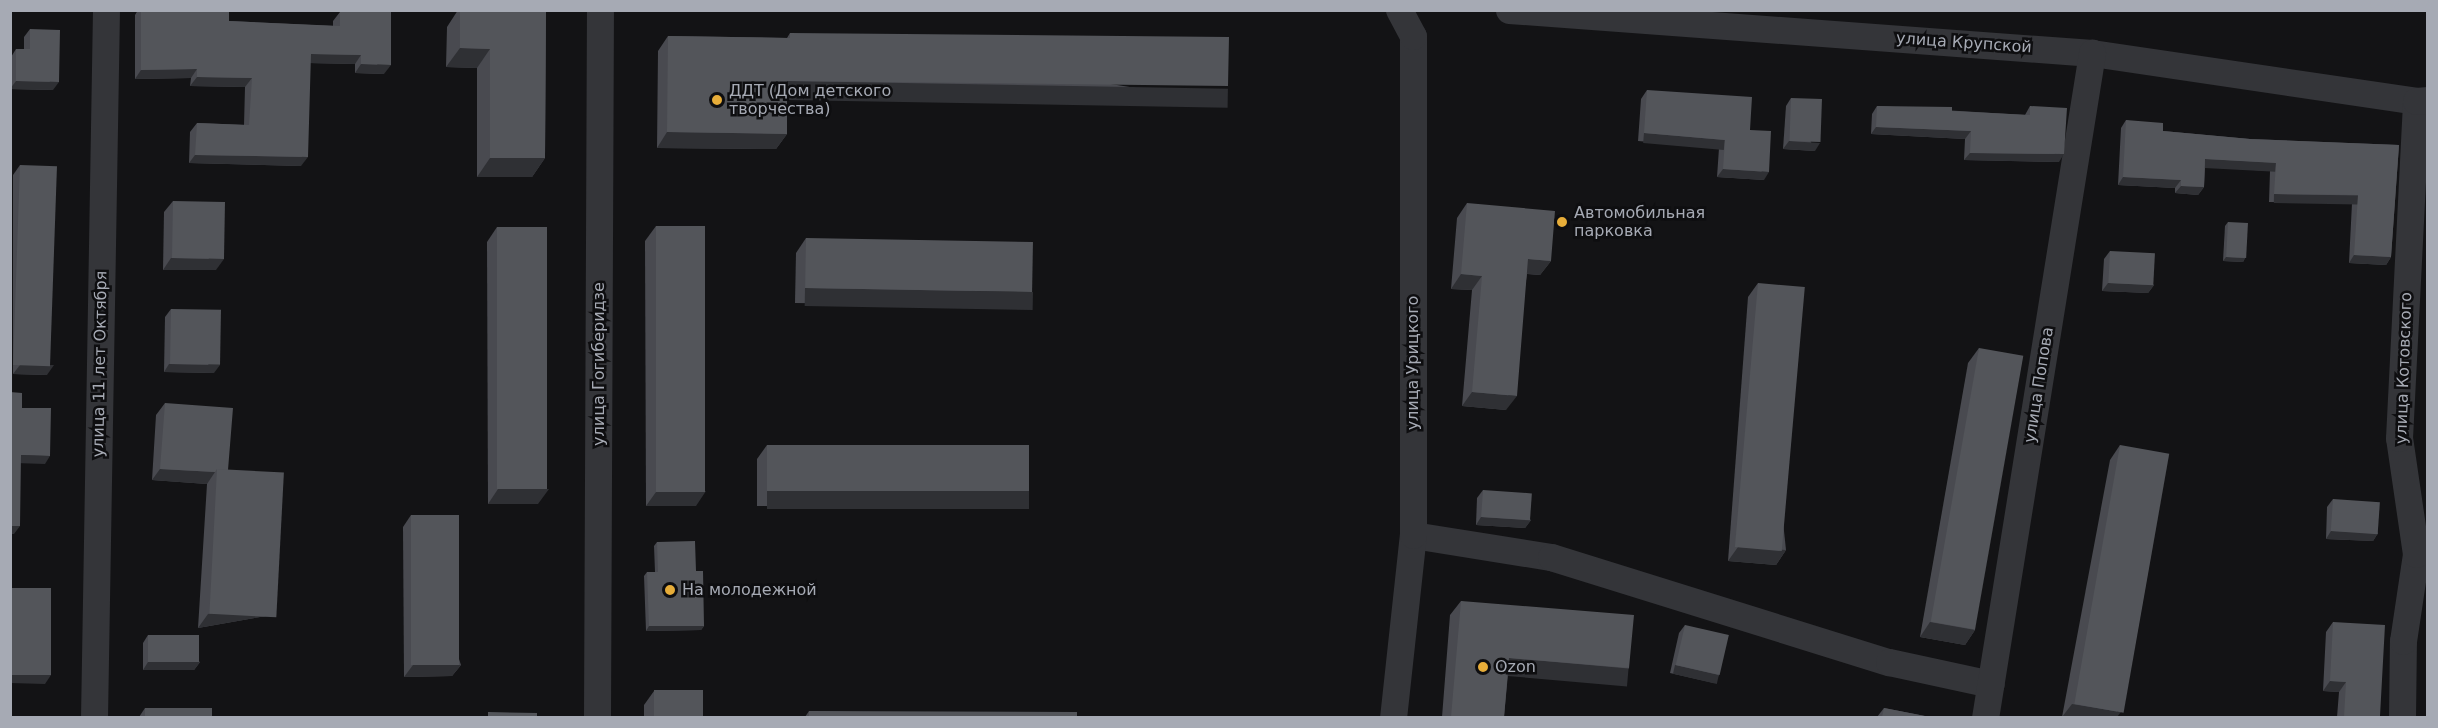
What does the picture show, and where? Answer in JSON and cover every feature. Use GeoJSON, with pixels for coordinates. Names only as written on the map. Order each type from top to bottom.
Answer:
{"type":"FeatureCollection","features":[{"type":"Feature","properties":{"kind":"street","name":"улица 11 лет Октября"},"geometry":{"type":"LineString","coordinates":[[94,717],[106,10]]}},
{"type":"Feature","properties":{"kind":"street","name":"улица Гогиберидзе"},"geometry":{"type":"LineString","coordinates":[[597,717],[600,10]]}},
{"type":"Feature","properties":{"kind":"street","name":"улица Урицкого"},"geometry":{"type":"LineString","coordinates":[[1393,717],[1413,535],[1413,36],[1399,10]]}},
{"type":"Feature","properties":{"kind":"street","name":"улица Крупской"},"geometry":{"type":"LineString","coordinates":[[1509,10],[2092,53],[2422,100]]}},
{"type":"Feature","properties":{"kind":"street","name":"улица Попова"},"geometry":{"type":"LineString","coordinates":[[1985,717],[2092,53]]}},
{"type":"Feature","properties":{"kind":"street","name":"улица Котовского"},"geometry":{"type":"LineString","coordinates":[[2402,717],[2403,641],[2422,558],[2399,438],[2422,100]]}},
{"type":"Feature","properties":{"kind":"street"},"geometry":{"type":"LineString","coordinates":[[1413,535],[1551,557],[1889,662],[1991,684]]}},
{"type":"Feature","properties":{"kind":"building"},"geometry":{"type":"Polygon","coordinates":[[[141,10],[229,10],[229,21],[340,26],[340,12],[391,12],[391,65],[361,64],[361,55],[311,54],[308,157],[195,155],[197,123],[249,125],[252,78],[197,77],[197,69],[141,70],[141,10]]]}},
{"type":"Feature","properties":{"kind":"building"},"geometry":{"type":"Polygon","coordinates":[[[460,10],[546,10],[545,158],[490,158],[490,49],[460,48],[460,10]]]}},
{"type":"Feature","properties":{"kind":"building"},"geometry":{"type":"Polygon","coordinates":[[[30,29],[60,30],[59,82],[16,81],[16,49],[30,49],[30,29]]]}},
{"type":"Feature","properties":{"kind":"building"},"geometry":{"type":"Polygon","coordinates":[[[790,33],[1229,37],[1228,86],[787,81],[787,134],[667,132],[668,36],[790,38],[790,33]]]}},
{"type":"Feature","properties":{"kind":"building"},"geometry":{"type":"Polygon","coordinates":[[[1647,90],[1752,97],[1750,130],[1771,131],[1769,172],[1723,169],[1725,140],[1644,133],[1647,90]]]}},
{"type":"Feature","properties":{"kind":"building"},"geometry":{"type":"Polygon","coordinates":[[[1791,98],[1822,99],[1820,142],[1789,141],[1791,98]]]}},
{"type":"Feature","properties":{"kind":"building"},"geometry":{"type":"Polygon","coordinates":[[[1877,106],[1952,107],[1952,111],[2030,115],[2030,106],[2067,108],[2064,154],[1970,153],[1971,131],[1876,127],[1877,106]]]}},
{"type":"Feature","properties":{"kind":"building"},"geometry":{"type":"Polygon","coordinates":[[[2126,120],[2163,123],[2163,131],[2250,139],[2399,145],[2391,257],[2354,255],[2358,195],[2274,194],[2276,163],[2205,159],[2204,187],[2181,186],[2181,180],[2123,177],[2126,120]]]}},
{"type":"Feature","properties":{"kind":"building"},"geometry":{"type":"Polygon","coordinates":[[[20,165],[57,166],[50,366],[13,365],[20,165]]]}},
{"type":"Feature","properties":{"kind":"building"},"geometry":{"type":"Polygon","coordinates":[[[173,201],[225,202],[224,259],[172,258],[173,201]]]}},
{"type":"Feature","properties":{"kind":"building"},"geometry":{"type":"Polygon","coordinates":[[[1467,203],[1555,211],[1551,261],[1528,259],[1517,396],[1472,392],[1482,276],[1461,274],[1467,203]]]}},
{"type":"Feature","properties":{"kind":"building"},"geometry":{"type":"Polygon","coordinates":[[[2228,222],[2248,223],[2246,258],[2226,257],[2228,222]]]}},
{"type":"Feature","properties":{"kind":"building"},"geometry":{"type":"Polygon","coordinates":[[[656,226],[705,226],[705,492],[656,492],[656,226]]]}},
{"type":"Feature","properties":{"kind":"building"},"geometry":{"type":"Polygon","coordinates":[[[497,227],[547,227],[547,489],[497,489],[497,227]]]}},
{"type":"Feature","properties":{"kind":"building"},"geometry":{"type":"Polygon","coordinates":[[[806,238],[1033,242],[1032,292],[805,288],[806,238]]]}},
{"type":"Feature","properties":{"kind":"building"},"geometry":{"type":"Polygon","coordinates":[[[2110,251],[2155,253],[2153,285],[2108,283],[2110,251]]]}},
{"type":"Feature","properties":{"kind":"building"},"geometry":{"type":"Polygon","coordinates":[[[1758,283],[1805,287],[1782,551],[1735,547],[1758,283]]]}},
{"type":"Feature","properties":{"kind":"building"},"geometry":{"type":"Polygon","coordinates":[[[171,309],[221,310],[220,365],[170,364],[171,309]]]}},
{"type":"Feature","properties":{"kind":"building"},"geometry":{"type":"Polygon","coordinates":[[[1979,348],[2023,356],[1975,630],[1931,622],[1979,348]]]}},
{"type":"Feature","properties":{"kind":"building"},"geometry":{"type":"Polygon","coordinates":[[[10,392],[22,393],[22,408],[51,408],[50,456],[21,455],[20,526],[10,526],[10,392]]]}},
{"type":"Feature","properties":{"kind":"building"},"geometry":{"type":"Polygon","coordinates":[[[165,403],[233,408],[228,470],[217,469],[215,472],[160,469],[165,403]]]}},
{"type":"Feature","properties":{"kind":"building"},"geometry":{"type":"Polygon","coordinates":[[[767,445],[1029,445],[1029,491],[767,491],[767,445]]]}},
{"type":"Feature","properties":{"kind":"building"},"geometry":{"type":"Polygon","coordinates":[[[2120,445],[2169,454],[2124,713],[2074,704],[2120,445]]]}},
{"type":"Feature","properties":{"kind":"building"},"geometry":{"type":"Polygon","coordinates":[[[217,469],[284,473],[276,617],[209,614],[217,469]]]}},
{"type":"Feature","properties":{"kind":"building"},"geometry":{"type":"Polygon","coordinates":[[[1483,490],[1532,493],[1530,520],[1481,517],[1483,490]]]}},
{"type":"Feature","properties":{"kind":"building"},"geometry":{"type":"Polygon","coordinates":[[[2333,499],[2380,502],[2378,534],[2331,531],[2333,499]]]}},
{"type":"Feature","properties":{"kind":"building"},"geometry":{"type":"Polygon","coordinates":[[[411,515],[459,515],[459,665],[411,665],[411,515]]]}},
{"type":"Feature","properties":{"kind":"building"},"geometry":{"type":"Polygon","coordinates":[[[695,541],[696,571],[703,571],[704,626],[649,626],[647,572],[658,572],[657,542],[695,541]]]}},
{"type":"Feature","properties":{"kind":"building"},"geometry":{"type":"Polygon","coordinates":[[[10,588],[51,588],[51,675],[10,675],[10,588]]]}},
{"type":"Feature","properties":{"kind":"building"},"geometry":{"type":"Polygon","coordinates":[[[1461,601],[1634,615],[1629,668],[1509,658],[1504,717],[1451,717],[1461,601]]]}},
{"type":"Feature","properties":{"kind":"building"},"geometry":{"type":"Polygon","coordinates":[[[2333,622],[2385,625],[2380,716],[2388,717],[2344,717],[2346,682],[2330,681],[2333,622]]]}},
{"type":"Feature","properties":{"kind":"building"},"geometry":{"type":"Polygon","coordinates":[[[1685,625],[1729,635],[1720,675],[1676,665],[1685,625]]]}},
{"type":"Feature","properties":{"kind":"building"},"geometry":{"type":"Polygon","coordinates":[[[148,635],[199,635],[199,662],[148,662],[148,635]]]}},
{"type":"Feature","properties":{"kind":"building"},"geometry":{"type":"Polygon","coordinates":[[[654,690],[703,690],[703,717],[654,717],[654,690]]]}},
{"type":"Feature","properties":{"kind":"building"},"geometry":{"type":"Polygon","coordinates":[[[145,708],[212,708],[212,717],[145,717],[145,708]]]}},
{"type":"Feature","properties":{"kind":"building"},"geometry":{"type":"Polygon","coordinates":[[[1884,708],[1930,717],[1882,717],[1884,708]]]}},
{"type":"Feature","properties":{"kind":"building"},"geometry":{"type":"Polygon","coordinates":[[[809,711],[1077,712],[1077,717],[809,717],[809,711]]]}},
{"type":"Feature","properties":{"kind":"building"},"geometry":{"type":"Polygon","coordinates":[[[488,712],[537,713],[537,717],[488,717],[488,712]]]}},
{"type":"Feature","properties":{"kind":"place","name":"ДДТ (Дом детского творчества)"},"geometry":{"type":"Point","coordinates":[717,100]}},
{"type":"Feature","properties":{"kind":"place","name":"Автомобильная парковка"},"geometry":{"type":"Point","coordinates":[1562,222]}},
{"type":"Feature","properties":{"kind":"place","name":"На молодежной"},"geometry":{"type":"Point","coordinates":[670,590]}},
{"type":"Feature","properties":{"kind":"place","name":"Ozon"},"geometry":{"type":"Point","coordinates":[1483,667]}}]}
